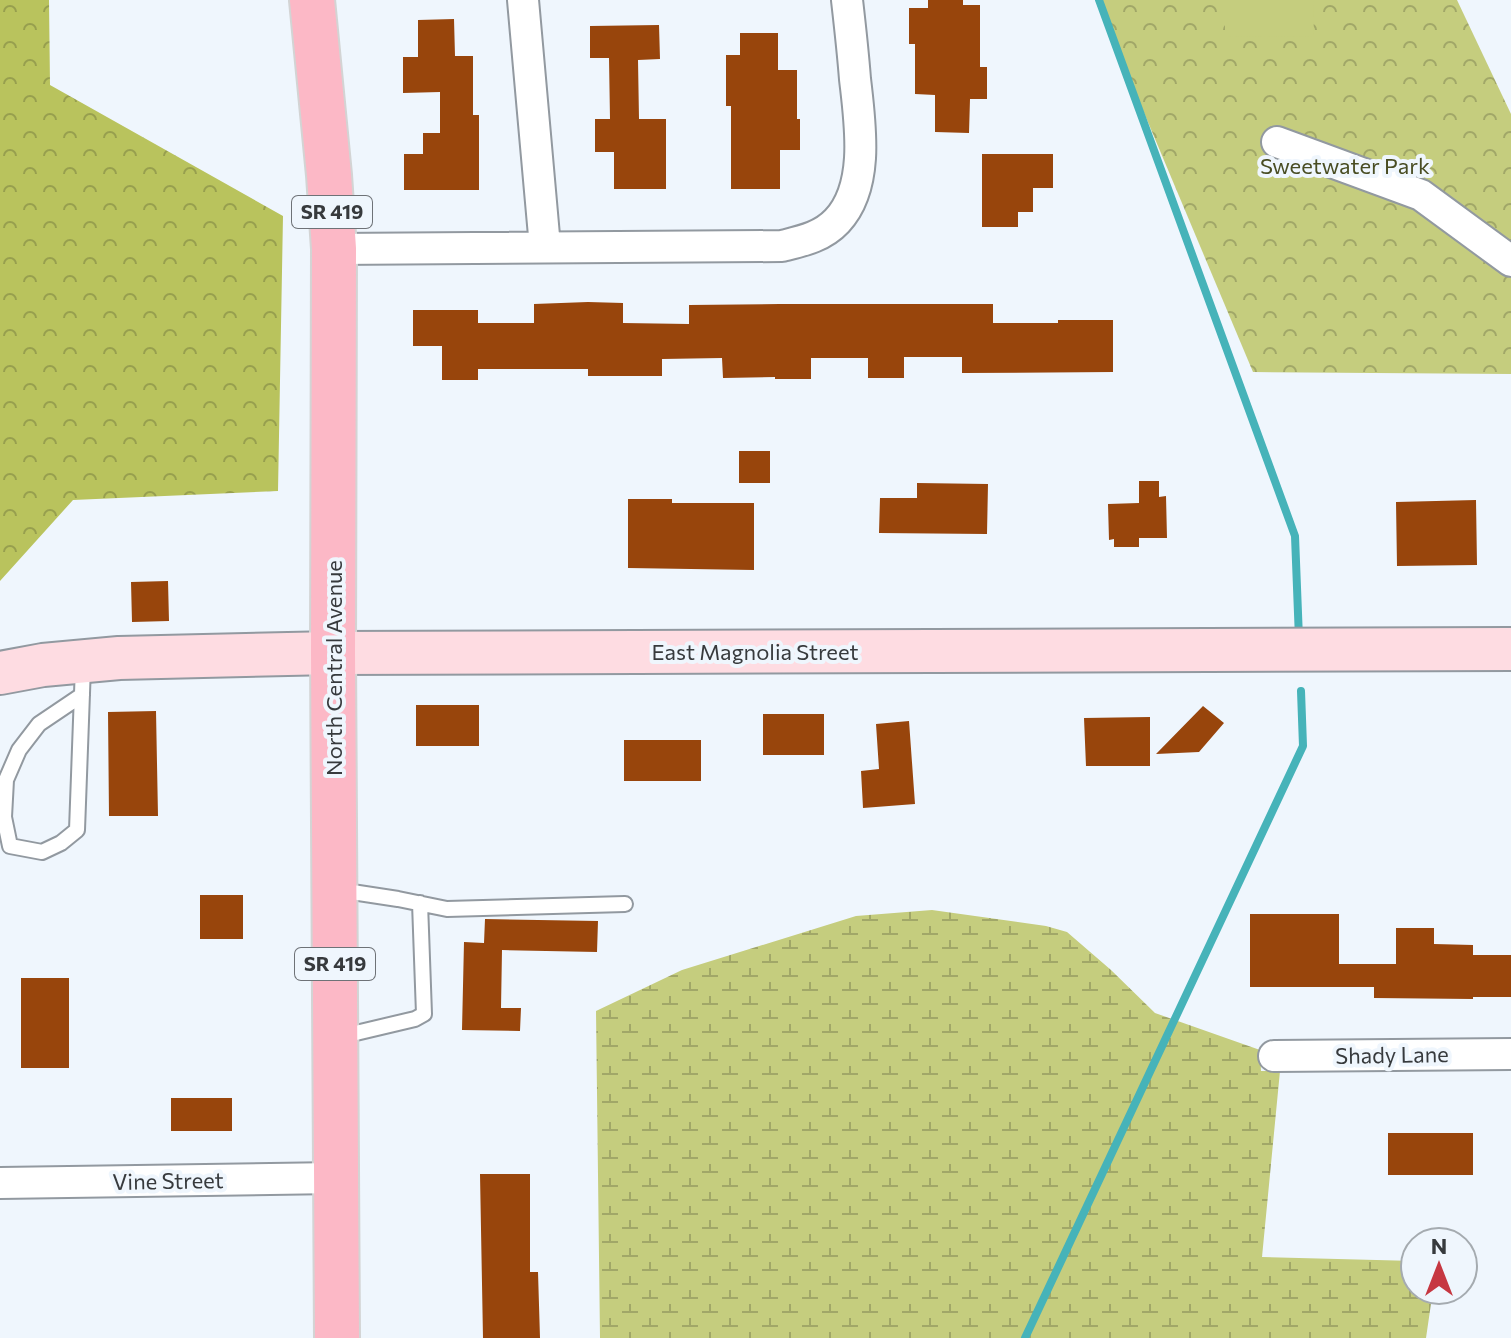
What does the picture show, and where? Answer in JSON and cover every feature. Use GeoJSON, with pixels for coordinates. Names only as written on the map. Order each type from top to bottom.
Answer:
{"type":"FeatureCollection","features":[{"type":"Feature","properties":{"kind":"main road","name":"North Central Avenue"},"geometry":{"type":"LineString","coordinates":[[312,0],[334,249],[337,1338]]}},
{"type":"Feature","properties":{"kind":"street"},"geometry":{"type":"LineString","coordinates":[[523,0],[545,247]]}},
{"type":"Feature","properties":{"kind":"street"},"geometry":{"type":"LineString","coordinates":[[334,249],[782,246],[813,238],[838,220],[854,193],[860,162],[860,123],[847,0]]}},
{"type":"Feature","properties":{"kind":"street"},"geometry":{"type":"LineString","coordinates":[[1277,142],[1421,195],[1511,261]]}},
{"type":"Feature","properties":{"kind":"street","name":"East Magnolia Street"},"geometry":{"type":"LineString","coordinates":[[0,673],[43,665],[82,678],[119,658],[333,653],[1511,649]]}},
{"type":"Feature","properties":{"kind":"street","name":"Shady Lane"},"geometry":{"type":"LineString","coordinates":[[1274,1056],[1511,1054]]}},
{"type":"Feature","properties":{"kind":"street","name":"Vine Street"},"geometry":{"type":"LineString","coordinates":[[0,1183],[336,1178]]}},
{"type":"Feature","properties":{"kind":"lane"},"geometry":{"type":"LineString","coordinates":[[82,678],[77,830],[61,843],[42,852],[10,846],[4,817],[6,780],[19,750],[82,678]]}},
{"type":"Feature","properties":{"kind":"lane"},"geometry":{"type":"LineString","coordinates":[[334,889],[447,909],[625,904]]}},
{"type":"Feature","properties":{"kind":"lane"},"geometry":{"type":"LineString","coordinates":[[335,1038],[415,1019],[424,1014],[420,903]]}},
{"type":"Feature","properties":{"kind":"green space"},"geometry":{"type":"Polygon","coordinates":[[[0,0],[49,0],[50,85],[283,216],[278,491],[73,500],[0,581],[0,0]]]}},
{"type":"Feature","properties":{"kind":"green space","name":"Sweetwater Park"},"geometry":{"type":"Polygon","coordinates":[[[1100,0],[1457,0],[1511,114],[1511,374],[1253,372],[1121,58],[1100,0]]]}},
{"type":"Feature","properties":{"kind":"green space"},"geometry":{"type":"Polygon","coordinates":[[[1225,0],[1313,0],[1314,36],[1225,37],[1225,0]]]}},
{"type":"Feature","properties":{"kind":"green space"},"geometry":{"type":"Polygon","coordinates":[[[932,910],[1046,926],[1067,932],[1155,1013],[1260,1050],[1261,1071],[1280,1071],[1262,1257],[1399,1261],[1399,1306],[1431,1306],[1426,1338],[600,1338],[596,1011],[682,970],[856,916],[932,910]]]}},
{"type":"Feature","properties":{"kind":"building"},"geometry":{"type":"Polygon","coordinates":[[[928,0],[963,0],[963,5],[980,5],[980,67],[987,67],[987,99],[970,99],[969,133],[935,132],[935,95],[915,94],[915,44],[909,44],[909,8],[928,8],[928,0]]]}},
{"type":"Feature","properties":{"kind":"building"},"geometry":{"type":"Polygon","coordinates":[[[454,19],[455,56],[473,56],[473,115],[479,115],[479,190],[404,190],[404,154],[423,154],[423,133],[440,133],[440,92],[403,93],[403,57],[418,57],[418,20],[454,19]]]}},
{"type":"Feature","properties":{"kind":"building"},"geometry":{"type":"Polygon","coordinates":[[[659,25],[660,59],[638,60],[639,119],[666,119],[666,189],[614,189],[614,152],[595,152],[595,119],[610,119],[609,58],[590,58],[590,26],[659,25]]]}},
{"type":"Feature","properties":{"kind":"building"},"geometry":{"type":"Polygon","coordinates":[[[740,33],[778,33],[778,70],[797,70],[800,150],[780,150],[780,189],[731,189],[731,106],[726,106],[726,55],[740,55],[740,33]]]}},
{"type":"Feature","properties":{"kind":"building"},"geometry":{"type":"Polygon","coordinates":[[[982,154],[1053,154],[1053,188],[1033,188],[1033,212],[1018,212],[1018,227],[982,227],[982,154]]]}},
{"type":"Feature","properties":{"kind":"building"},"geometry":{"type":"Polygon","coordinates":[[[623,303],[623,323],[689,324],[689,305],[780,304],[993,304],[993,323],[1113,320],[1113,372],[962,373],[962,357],[904,357],[904,378],[868,378],[868,358],[811,358],[811,379],[723,378],[722,358],[662,359],[662,376],[588,376],[588,369],[478,369],[478,380],[442,380],[442,346],[413,346],[413,310],[478,310],[478,323],[534,323],[534,304],[623,303]]]}},
{"type":"Feature","properties":{"kind":"building"},"geometry":{"type":"Polygon","coordinates":[[[739,451],[770,451],[770,483],[739,483],[739,451]]]}},
{"type":"Feature","properties":{"kind":"building"},"geometry":{"type":"Polygon","coordinates":[[[1139,481],[1159,481],[1159,497],[1166,496],[1167,538],[1139,538],[1139,547],[1114,547],[1114,539],[1109,540],[1108,504],[1139,503],[1139,481]]]}},
{"type":"Feature","properties":{"kind":"building"},"geometry":{"type":"Polygon","coordinates":[[[917,483],[988,484],[987,534],[879,533],[880,498],[917,498],[917,483]]]}},
{"type":"Feature","properties":{"kind":"building"},"geometry":{"type":"Polygon","coordinates":[[[628,499],[672,499],[672,503],[754,503],[754,570],[628,568],[628,499]]]}},
{"type":"Feature","properties":{"kind":"building"},"geometry":{"type":"Polygon","coordinates":[[[1476,500],[1477,565],[1397,566],[1396,502],[1476,500]]]}},
{"type":"Feature","properties":{"kind":"building"},"geometry":{"type":"Polygon","coordinates":[[[168,581],[169,621],[132,622],[131,582],[168,581]]]}},
{"type":"Feature","properties":{"kind":"building"},"geometry":{"type":"Polygon","coordinates":[[[416,705],[479,705],[479,746],[416,746],[416,705]]]}},
{"type":"Feature","properties":{"kind":"building"},"geometry":{"type":"Polygon","coordinates":[[[1203,706],[1224,723],[1199,752],[1156,754],[1203,706]]]}},
{"type":"Feature","properties":{"kind":"building"},"geometry":{"type":"Polygon","coordinates":[[[156,711],[158,816],[109,816],[108,712],[156,711]]]}},
{"type":"Feature","properties":{"kind":"building"},"geometry":{"type":"Polygon","coordinates":[[[763,714],[824,714],[824,755],[763,755],[763,714]]]}},
{"type":"Feature","properties":{"kind":"building"},"geometry":{"type":"Polygon","coordinates":[[[1150,717],[1150,766],[1086,766],[1084,718],[1150,717]]]}},
{"type":"Feature","properties":{"kind":"building"},"geometry":{"type":"Polygon","coordinates":[[[909,721],[915,804],[863,808],[861,771],[879,769],[876,724],[909,721]]]}},
{"type":"Feature","properties":{"kind":"building"},"geometry":{"type":"Polygon","coordinates":[[[624,740],[701,740],[701,781],[624,781],[624,740]]]}},
{"type":"Feature","properties":{"kind":"building"},"geometry":{"type":"Polygon","coordinates":[[[200,895],[243,895],[243,939],[200,939],[200,895]]]}},
{"type":"Feature","properties":{"kind":"building"},"geometry":{"type":"Polygon","coordinates":[[[1250,914],[1339,914],[1339,964],[1396,964],[1396,928],[1434,928],[1434,944],[1473,945],[1473,955],[1511,955],[1511,997],[1374,998],[1374,987],[1250,987],[1250,914]]]}},
{"type":"Feature","properties":{"kind":"building"},"geometry":{"type":"Polygon","coordinates":[[[485,919],[598,921],[597,952],[502,950],[501,1008],[521,1008],[520,1031],[462,1030],[464,942],[484,943],[485,919]]]}},
{"type":"Feature","properties":{"kind":"building"},"geometry":{"type":"Polygon","coordinates":[[[21,978],[69,978],[69,1068],[21,1068],[21,978]]]}},
{"type":"Feature","properties":{"kind":"building"},"geometry":{"type":"Polygon","coordinates":[[[171,1098],[232,1098],[232,1131],[171,1131],[171,1098]]]}},
{"type":"Feature","properties":{"kind":"building"},"geometry":{"type":"Polygon","coordinates":[[[1388,1133],[1473,1133],[1473,1175],[1388,1175],[1388,1133]]]}},
{"type":"Feature","properties":{"kind":"building"},"geometry":{"type":"Polygon","coordinates":[[[480,1174],[530,1174],[530,1272],[538,1272],[540,1338],[483,1338],[480,1174]]]}},
{"type":"Feature","properties":{"kind":"waterway"},"geometry":{"type":"LineString","coordinates":[[1099,0],[1295,536],[1299,639]]}},
{"type":"Feature","properties":{"kind":"waterway"},"geometry":{"type":"LineString","coordinates":[[1025,1338],[1303,746],[1301,691]]}}]}
